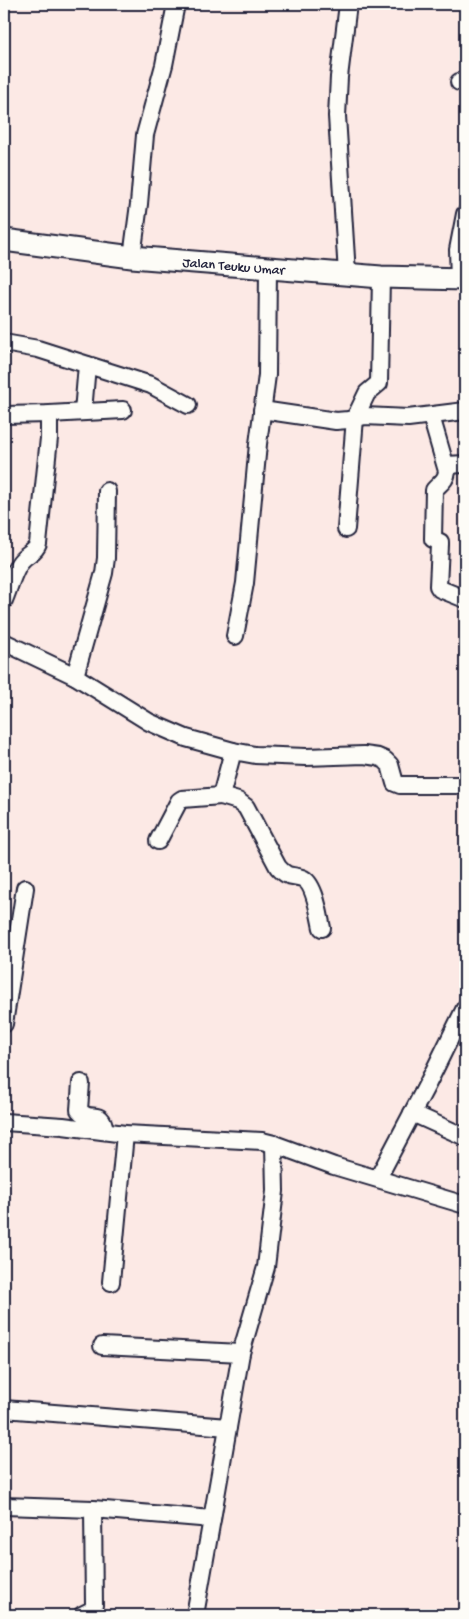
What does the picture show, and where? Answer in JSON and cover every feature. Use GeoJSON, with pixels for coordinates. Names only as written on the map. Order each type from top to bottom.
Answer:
{"type":"FeatureCollection","features":[{"type":"Feature","properties":{"kind":"main road","name":"Jalan Teuku Umar"},"geometry":{"type":"LineString","coordinates":[[4,240],[132,257],[268,269],[381,277],[462,279]]}},
{"type":"Feature","properties":{"kind":"street"},"geometry":{"type":"LineString","coordinates":[[132,257],[145,136],[164,65],[176,4]]}},
{"type":"Feature","properties":{"kind":"street"},"geometry":{"type":"LineString","coordinates":[[347,274],[337,116],[339,77],[348,4]]}},
{"type":"Feature","properties":{"kind":"street"},"geometry":{"type":"LineString","coordinates":[[462,279],[458,250],[465,214]]}},
{"type":"Feature","properties":{"kind":"street"},"geometry":{"type":"LineString","coordinates":[[235,636],[246,583],[267,374],[268,269]]}},
{"type":"Feature","properties":{"kind":"street"},"geometry":{"type":"LineString","coordinates":[[346,529],[355,418],[367,394],[379,383],[381,277]]}},
{"type":"Feature","properties":{"kind":"street"},"geometry":{"type":"LineString","coordinates":[[4,343],[38,349],[151,385],[188,406]]}},
{"type":"Feature","properties":{"kind":"street"},"geometry":{"type":"LineString","coordinates":[[83,412],[87,365]]}},
{"type":"Feature","properties":{"kind":"street"},"geometry":{"type":"LineString","coordinates":[[4,415],[123,410]]}},
{"type":"Feature","properties":{"kind":"street"},"geometry":{"type":"LineString","coordinates":[[262,410],[330,420],[373,415],[408,418],[465,411]]}},
{"type":"Feature","properties":{"kind":"street"},"geometry":{"type":"LineString","coordinates":[[4,600],[21,560],[32,554],[38,544],[50,414]]}},
{"type":"Feature","properties":{"kind":"street"},"geometry":{"type":"LineString","coordinates":[[431,416],[446,466],[447,478],[434,490],[433,539],[440,542],[438,586],[440,589],[465,599]]}},
{"type":"Feature","properties":{"kind":"street"},"geometry":{"type":"LineString","coordinates":[[446,466],[465,464]]}},
{"type":"Feature","properties":{"kind":"street"},"geometry":{"type":"LineString","coordinates":[[74,676],[104,573],[107,491]]}},
{"type":"Feature","properties":{"kind":"street"},"geometry":{"type":"LineString","coordinates":[[4,642],[74,676],[149,722],[186,738],[233,752],[255,755],[306,758],[364,755],[385,760],[390,765],[395,783],[400,785],[465,785]]}},
{"type":"Feature","properties":{"kind":"street"},"geometry":{"type":"LineString","coordinates":[[221,796],[233,752]]}},
{"type":"Feature","properties":{"kind":"street"},"geometry":{"type":"LineString","coordinates":[[158,840],[179,801],[182,799],[221,796],[238,801],[246,807],[278,867],[290,876],[303,878],[312,888],[322,928]]}},
{"type":"Feature","properties":{"kind":"street"},"geometry":{"type":"LineString","coordinates":[[4,1024],[25,888]]}},
{"type":"Feature","properties":{"kind":"street"},"geometry":{"type":"LineString","coordinates":[[378,1178],[465,1008]]}},
{"type":"Feature","properties":{"kind":"street"},"geometry":{"type":"LineString","coordinates":[[81,1083],[79,1110],[84,1115],[104,1120],[105,1131]]}},
{"type":"Feature","properties":{"kind":"street"},"geometry":{"type":"LineString","coordinates":[[412,1113],[465,1137]]}},
{"type":"Feature","properties":{"kind":"street"},"geometry":{"type":"LineString","coordinates":[[4,1122],[125,1134],[243,1139],[274,1144],[334,1166],[465,1205]]}},
{"type":"Feature","properties":{"kind":"street"},"geometry":{"type":"LineString","coordinates":[[111,1282],[125,1134]]}},
{"type":"Feature","properties":{"kind":"street"},"geometry":{"type":"LineString","coordinates":[[195,1615],[241,1353],[266,1267],[275,1191],[274,1144]]}},
{"type":"Feature","properties":{"kind":"street"},"geometry":{"type":"LineString","coordinates":[[102,1346],[241,1353]]}},
{"type":"Feature","properties":{"kind":"street"},"geometry":{"type":"LineString","coordinates":[[4,1409],[228,1426]]}},
{"type":"Feature","properties":{"kind":"street"},"geometry":{"type":"LineString","coordinates":[[4,1506],[93,1509],[212,1519]]}},
{"type":"Feature","properties":{"kind":"street"},"geometry":{"type":"LineString","coordinates":[[82,1615],[92,1610],[94,1605],[93,1509]]}}]}
